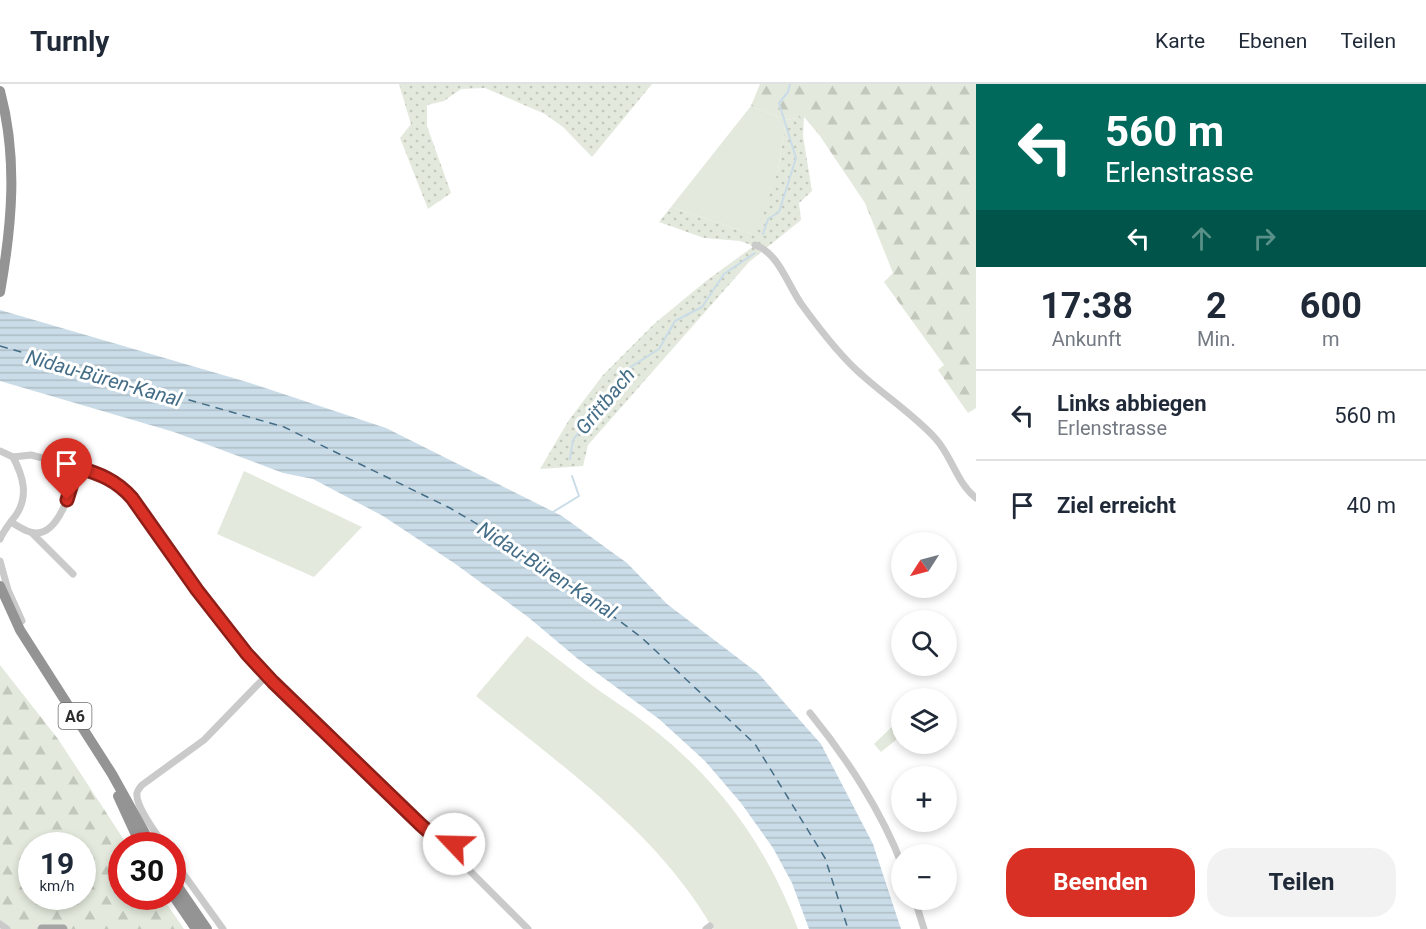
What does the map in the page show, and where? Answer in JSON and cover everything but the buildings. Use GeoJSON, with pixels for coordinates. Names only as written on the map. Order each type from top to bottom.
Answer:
{"type":"FeatureCollection","features":[{"type":"Feature","properties":{"kind":"highway"},"geometry":{"type":"LineString","coordinates":[[0,91],[10,140],[12,183],[10,226],[0,290]]}},
{"type":"Feature","properties":{"kind":"highway","name":"A6"},"geometry":{"type":"LineString","coordinates":[[0,586],[20,630],[112,774],[144,832]]}},
{"type":"Feature","properties":{"kind":"highway","name":"A6"},"geometry":{"type":"LineString","coordinates":[[0,601],[38,669],[107,776],[134,832]]}},
{"type":"Feature","properties":{"kind":"highway"},"geometry":{"type":"LineString","coordinates":[[186,898],[207,929]]}},
{"type":"Feature","properties":{"kind":"highway"},"geometry":{"type":"LineString","coordinates":[[183,910],[196,929]]}},
{"type":"Feature","properties":{"kind":"main road"},"geometry":{"type":"LineString","coordinates":[[42,929],[63,929]]}},
{"type":"Feature","properties":{"kind":"street"},"geometry":{"type":"LineString","coordinates":[[761,248],[779,266],[802,306],[859,373],[943,446],[961,482],[976,498]]}},
{"type":"Feature","properties":{"kind":"street"},"geometry":{"type":"LineString","coordinates":[[0,451],[13,457],[32,455],[77,467],[107,477],[126,492],[221,622],[267,675],[437,839]]}},
{"type":"Feature","properties":{"kind":"street"},"geometry":{"type":"LineString","coordinates":[[0,539],[21,506],[24,487],[13,457]]}},
{"type":"Feature","properties":{"kind":"street"},"geometry":{"type":"LineString","coordinates":[[32,533],[43,531],[58,516],[67,500],[77,467]]}},
{"type":"Feature","properties":{"kind":"street"},"geometry":{"type":"LineString","coordinates":[[11,522],[32,533],[73,573]]}},
{"type":"Feature","properties":{"kind":"street"},"geometry":{"type":"LineString","coordinates":[[0,561],[8,590],[22,621]]}},
{"type":"Feature","properties":{"kind":"street"},"geometry":{"type":"LineString","coordinates":[[156,832],[143,812],[137,795],[142,785],[204,741],[267,675]]}},
{"type":"Feature","properties":{"kind":"street"},"geometry":{"type":"LineString","coordinates":[[810,713],[854,774],[893,844]]}},
{"type":"Feature","properties":{"kind":"street"},"geometry":{"type":"LineString","coordinates":[[442,836],[451,838],[454,847],[451,852],[446,855],[438,852],[435,844],[437,839],[442,836]]}},
{"type":"Feature","properties":{"kind":"street"},"geometry":{"type":"LineString","coordinates":[[451,852],[528,929]]}},
{"type":"Feature","properties":{"kind":"street"},"geometry":{"type":"LineString","coordinates":[[186,877],[223,929]]}},
{"type":"Feature","properties":{"kind":"street"},"geometry":{"type":"LineString","coordinates":[[918,910],[924,929]]}},
{"type":"Feature","properties":{"kind":"street"},"geometry":{"type":"LineString","coordinates":[[0,924],[7,929]]}},
{"type":"Feature","properties":{"kind":"green space"},"geometry":{"type":"Polygon","coordinates":[[[399,84],[652,84],[592,157],[563,127],[545,114],[485,88],[461,89],[444,101],[427,105],[427,126],[451,193],[428,209],[400,138],[411,124],[399,84]]]}},
{"type":"Feature","properties":{"kind":"green space"},"geometry":{"type":"Polygon","coordinates":[[[760,84],[976,84],[976,408],[968,413],[938,370],[944,365],[884,282],[893,273],[865,203],[820,136],[804,117],[786,120],[751,106],[760,84]]]}},
{"type":"Feature","properties":{"kind":"green space"},"geometry":{"type":"Polygon","coordinates":[[[751,106],[786,120],[778,170],[757,229],[752,234],[671,207],[751,106]]]}},
{"type":"Feature","properties":{"kind":"green space"},"geometry":{"type":"Polygon","coordinates":[[[804,117],[803,136],[812,191],[799,203],[801,220],[749,262],[588,445],[583,466],[540,469],[569,420],[603,375],[654,324],[706,281],[754,246],[740,241],[704,238],[659,222],[671,207],[752,234],[778,170],[786,120],[804,117]]]}},
{"type":"Feature","properties":{"kind":"green space"},"geometry":{"type":"Polygon","coordinates":[[[244,471],[362,527],[314,577],[217,534],[244,471]]]}},
{"type":"Feature","properties":{"kind":"green space"},"geometry":{"type":"Polygon","coordinates":[[[527,636],[633,713],[697,768],[738,816],[756,842],[786,899],[798,929],[713,929],[690,894],[636,831],[574,775],[476,696],[527,636]]]}},
{"type":"Feature","properties":{"kind":"green space"},"geometry":{"type":"Polygon","coordinates":[[[0,665],[58,739],[119,832],[108,832],[108,910],[171,910],[184,929],[7,929],[0,924],[0,665]]]}},
{"type":"Feature","properties":{"kind":"green space"},"geometry":{"type":"Polygon","coordinates":[[[891,728],[891,744],[881,752],[874,744],[891,728]]]}},
{"type":"Feature","properties":{"kind":"water","name":"Nidau-Büren-Kanal"},"geometry":{"type":"Polygon","coordinates":[[[0,310],[247,382],[386,428],[562,516],[627,563],[667,604],[759,674],[821,744],[873,844],[891,899],[891,910],[895,910],[901,929],[809,929],[792,883],[773,848],[741,803],[705,761],[659,719],[578,659],[528,617],[454,563],[383,516],[313,479],[283,473],[174,432],[0,381],[0,310]]]}},
{"type":"Feature","properties":{"kind":"waterway","name":"Grittbach"},"geometry":{"type":"LineString","coordinates":[[763,234],[768,219],[779,212],[796,158],[779,103],[788,92],[790,84]]}},
{"type":"Feature","properties":{"kind":"waterway","name":"Grittbach"},"geometry":{"type":"LineString","coordinates":[[570,459],[573,440],[626,370],[659,349],[675,321],[702,307],[724,274],[755,253]]}},
{"type":"Feature","properties":{"kind":"waterway"},"geometry":{"type":"LineString","coordinates":[[553,512],[579,496],[572,476]]}},
{"type":"Feature","properties":{"kind":"ferry route"},"geometry":{"type":"LineString","coordinates":[[0,346],[284,427],[450,508],[536,559],[641,637],[755,744],[825,858],[848,929]]}},
{"type":"Feature","properties":{"kind":"route"},"geometry":{"type":"LineString","coordinates":[[67,500],[77,467],[107,477],[119,484],[132,498],[197,590],[247,654],[421,825],[437,839],[446,836],[451,838],[454,844]]}}]}
